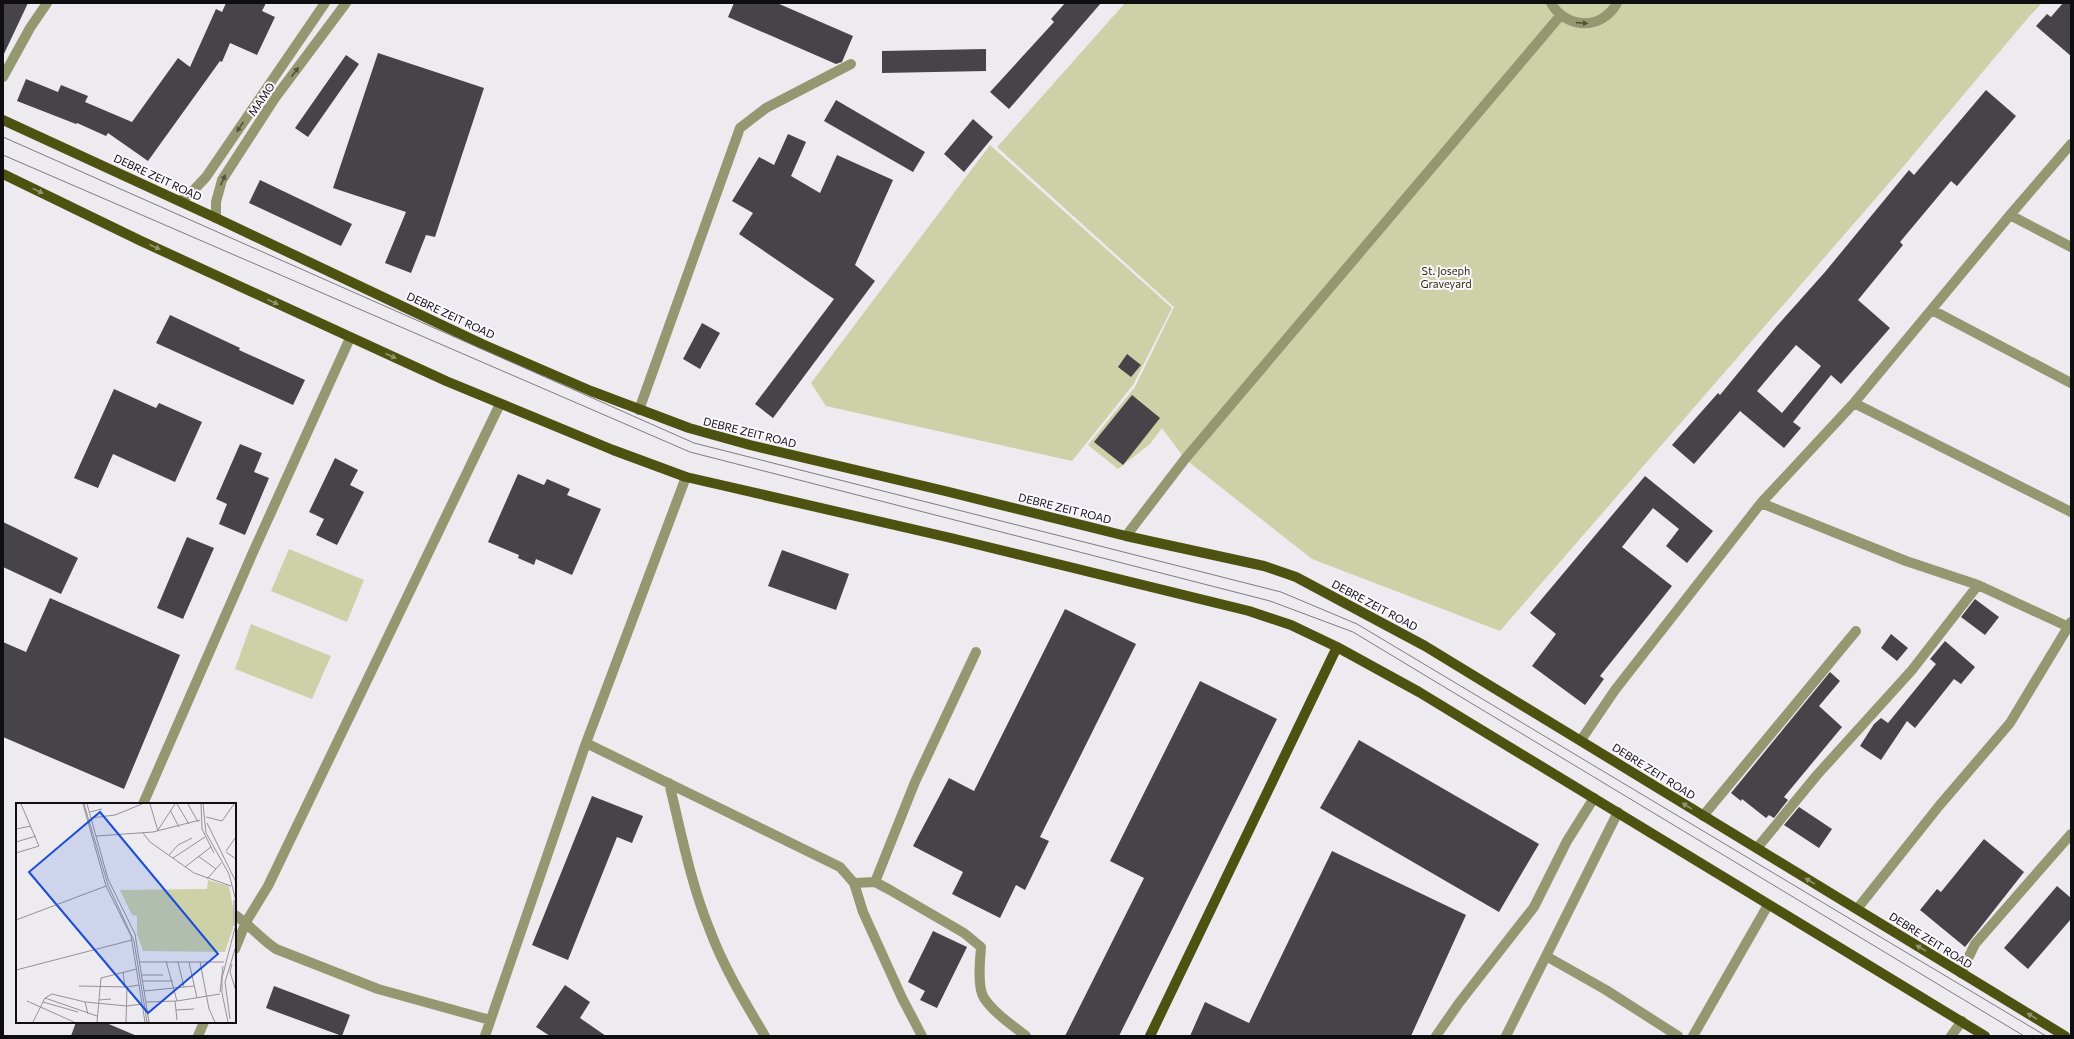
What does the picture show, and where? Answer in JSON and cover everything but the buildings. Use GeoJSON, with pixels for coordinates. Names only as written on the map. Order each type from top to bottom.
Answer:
{"type":"FeatureCollection","features":[{"type":"Feature","properties":{"kind":"main road","name":"DEBRE ZEIT ROAD"},"geometry":{"type":"LineString","coordinates":[[3,120],[180,201],[482,344],[639,410],[689,428],[750,446],[944,491],[1126,536],[1264,566],[1296,577],[1425,646],[2065,1036]]}},
{"type":"Feature","properties":{"kind":"main road"},"geometry":{"type":"LineString","coordinates":[[3,174],[141,241],[350,338],[500,404],[686,477],[951,538],[1249,612],[1291,625],[1337,647],[1419,692],[1985,1036]]}},
{"type":"Feature","properties":{"kind":"main road"},"geometry":{"type":"LineString","coordinates":[[1150,1036],[1337,647]]}},
{"type":"Feature","properties":{"kind":"street"},"geometry":{"type":"LineString","coordinates":[[3,77],[30,28],[47,3]]}},
{"type":"Feature","properties":{"kind":"street"},"geometry":{"type":"LineString","coordinates":[[180,201],[191,193],[206,177],[325,3]]}},
{"type":"Feature","properties":{"kind":"street"},"geometry":{"type":"LineString","coordinates":[[1551,3],[1560,16],[1573,23],[1587,24],[1601,20],[1612,12],[1617,3]]}},
{"type":"Feature","properties":{"kind":"street","name":"MAMO"},"geometry":{"type":"LineString","coordinates":[[216,218],[216,202],[222,180],[275,98],[343,4]]}},
{"type":"Feature","properties":{"kind":"street"},"geometry":{"type":"LineString","coordinates":[[1126,536],[1185,459],[1560,16]]}},
{"type":"Feature","properties":{"kind":"street"},"geometry":{"type":"LineString","coordinates":[[639,410],[740,128],[766,108],[851,64]]}},
{"type":"Feature","properties":{"kind":"street"},"geometry":{"type":"LineString","coordinates":[[1581,740],[1615,690],[1761,503],[1854,403],[2071,144]]}},
{"type":"Feature","properties":{"kind":"street"},"geometry":{"type":"LineString","coordinates":[[2010,215],[2071,247]]}},
{"type":"Feature","properties":{"kind":"street"},"geometry":{"type":"LineString","coordinates":[[1932,310],[2071,383]]}},
{"type":"Feature","properties":{"kind":"street"},"geometry":{"type":"LineString","coordinates":[[143,803],[254,550],[350,338]]}},
{"type":"Feature","properties":{"kind":"street"},"geometry":{"type":"LineString","coordinates":[[1854,403],[2071,512]]}},
{"type":"Feature","properties":{"kind":"street"},"geometry":{"type":"LineString","coordinates":[[236,947],[246,922],[268,886],[500,404]]}},
{"type":"Feature","properties":{"kind":"street"},"geometry":{"type":"LineString","coordinates":[[485,1036],[586,743],[686,477]]}},
{"type":"Feature","properties":{"kind":"street"},"geometry":{"type":"LineString","coordinates":[[1761,503],[1906,561],[1978,585],[2070,626],[2010,723],[1939,806],[1857,909]]}},
{"type":"Feature","properties":{"kind":"street"},"geometry":{"type":"LineString","coordinates":[[1757,848],[1817,774],[1912,670],[1978,585]]}},
{"type":"Feature","properties":{"kind":"street"},"geometry":{"type":"LineString","coordinates":[[1703,816],[1856,631]]}},
{"type":"Feature","properties":{"kind":"street"},"geometry":{"type":"LineString","coordinates":[[875,882],[915,782],[976,652]]}},
{"type":"Feature","properties":{"kind":"street"},"geometry":{"type":"LineString","coordinates":[[586,743],[840,867],[854,884],[864,912],[902,998],[922,1036]]}},
{"type":"Feature","properties":{"kind":"street"},"geometry":{"type":"LineString","coordinates":[[669,783],[696,891],[709,928],[737,989],[765,1036]]}},
{"type":"Feature","properties":{"kind":"street"},"geometry":{"type":"LineString","coordinates":[[1436,1036],[1459,1003],[1534,907],[1567,841],[1594,798]]}},
{"type":"Feature","properties":{"kind":"street"},"geometry":{"type":"LineString","coordinates":[[1506,1036],[1618,812]]}},
{"type":"Feature","properties":{"kind":"street"},"geometry":{"type":"LineString","coordinates":[[1961,973],[1975,944],[2071,834]]}},
{"type":"Feature","properties":{"kind":"street"},"geometry":{"type":"LineString","coordinates":[[854,884],[875,882],[964,933],[981,948],[980,975],[983,997],[1005,1019],[1026,1036]]}},
{"type":"Feature","properties":{"kind":"street"},"geometry":{"type":"LineString","coordinates":[[1697,1034],[1768,904]]}},
{"type":"Feature","properties":{"kind":"street"},"geometry":{"type":"LineString","coordinates":[[236,915],[246,922],[261,939],[276,949],[378,989],[490,1020]]}},
{"type":"Feature","properties":{"kind":"street"},"geometry":{"type":"LineString","coordinates":[[1546,956],[1606,990],[1678,1036]]}},
{"type":"Feature","properties":{"kind":"street"},"geometry":{"type":"LineString","coordinates":[[1951,1036],[1962,1021]]}},
{"type":"Feature","properties":{"kind":"street"},"geometry":{"type":"LineString","coordinates":[[198,1036],[204,1023]]}},
{"type":"Feature","properties":{"kind":"green space","name":"St. Joseph Graveyard"},"geometry":{"type":"Polygon","coordinates":[[[1125,3],[2042,3],[1903,167],[1500,631],[1312,559],[1185,459],[1162,428],[1150,444],[1118,469],[1088,445],[1135,387],[1174,307],[997,147],[1125,3]]]}},
{"type":"Feature","properties":{"kind":"green space"},"geometry":{"type":"Polygon","coordinates":[[[990,145],[1172,308],[1133,385],[1072,461],[826,406],[811,383],[990,145]]]}},
{"type":"Feature","properties":{"kind":"green space"},"geometry":{"type":"Polygon","coordinates":[[[289,549],[364,580],[347,622],[271,591],[289,549]]]}},
{"type":"Feature","properties":{"kind":"green space"},"geometry":{"type":"Polygon","coordinates":[[[251,624],[331,656],[312,699],[235,669],[251,624]]]}},
{"type":"Feature","properties":{"kind":"tram line"},"geometry":{"type":"LineString","coordinates":[[3,137],[694,443],[1281,592],[1357,624],[2046,1036]]}},
{"type":"Feature","properties":{"kind":"tram line"},"geometry":{"type":"LineString","coordinates":[[3,155],[690,452],[1270,601],[1353,632],[2024,1036]]}}]}
